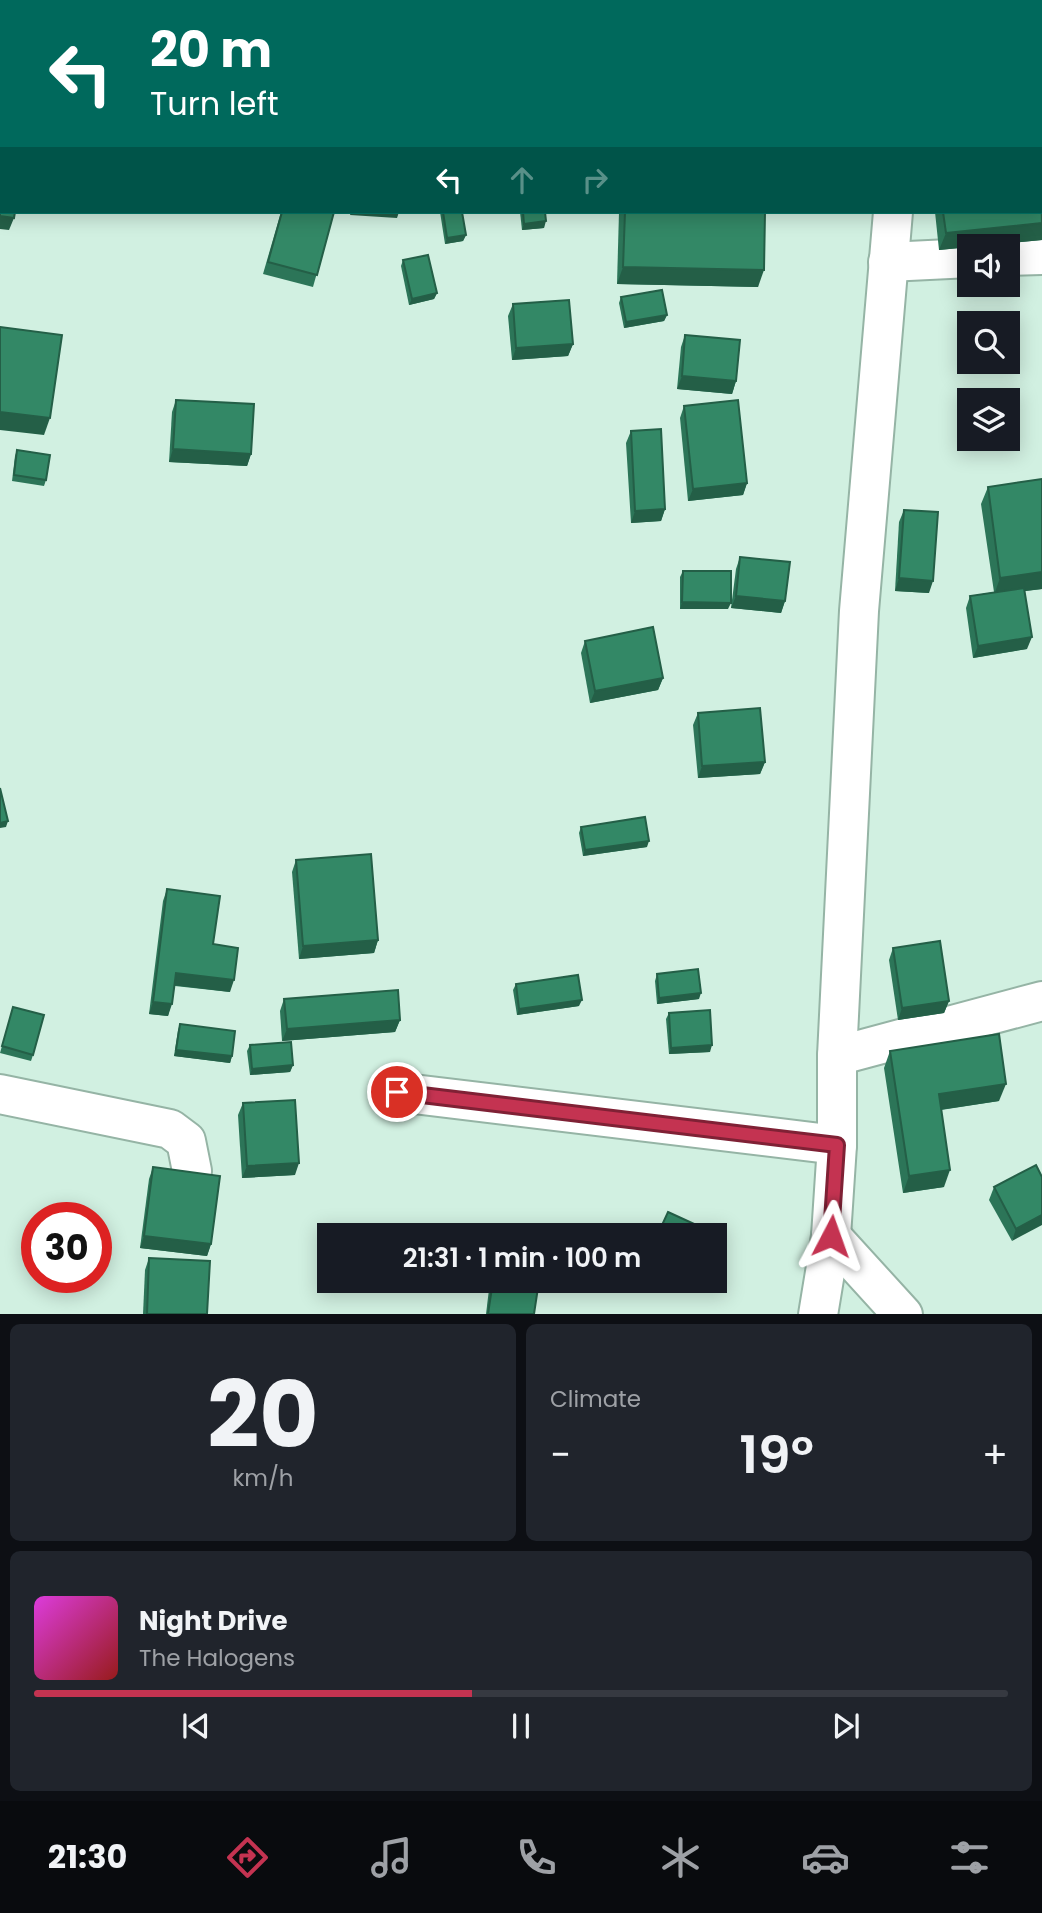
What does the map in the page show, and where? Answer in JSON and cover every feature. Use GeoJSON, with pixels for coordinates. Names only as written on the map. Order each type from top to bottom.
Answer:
{"type":"FeatureCollection","features":[{"type":"Feature","properties":{"kind":"street"},"geometry":{"type":"LineString","coordinates":[[818,1314],[831,1236],[859,611],[893,214]]}},
{"type":"Feature","properties":{"kind":"street"},"geometry":{"type":"LineString","coordinates":[[1020,256],[1042,255]]}},
{"type":"Feature","properties":{"kind":"street"},"geometry":{"type":"LineString","coordinates":[[888,262],[957,259]]}},
{"type":"Feature","properties":{"kind":"street"},"geometry":{"type":"LineString","coordinates":[[837,1056],[1042,1001]]}},
{"type":"Feature","properties":{"kind":"street"},"geometry":{"type":"LineString","coordinates":[[397,1092],[837,1145]]}},
{"type":"Feature","properties":{"kind":"street"},"geometry":{"type":"LineString","coordinates":[[0,1094],[170,1129],[186,1141],[192,1171]]}},
{"type":"Feature","properties":{"kind":"street"},"geometry":{"type":"LineString","coordinates":[[831,1236],[904,1314]]}},
{"type":"Feature","properties":{"kind":"building"},"geometry":{"type":"Polygon","coordinates":[[[0,214],[15,214],[14,218],[0,214]]]}},
{"type":"Feature","properties":{"kind":"building"},"geometry":{"type":"Polygon","coordinates":[[[281,214],[333,214],[317,275],[268,262],[281,214]]]}},
{"type":"Feature","properties":{"kind":"building"},"geometry":{"type":"Polygon","coordinates":[[[443,214],[462,214],[466,235],[447,238],[443,214]]]}},
{"type":"Feature","properties":{"kind":"building"},"geometry":{"type":"Polygon","coordinates":[[[523,214],[545,214],[546,221],[524,224],[523,214]]]}},
{"type":"Feature","properties":{"kind":"building"},"geometry":{"type":"Polygon","coordinates":[[[625,214],[765,214],[764,270],[623,267],[625,214]]]}},
{"type":"Feature","properties":{"kind":"building"},"geometry":{"type":"Polygon","coordinates":[[[943,214],[1042,214],[1042,223],[946,233],[943,214]]]}},
{"type":"Feature","properties":{"kind":"building"},"geometry":{"type":"Polygon","coordinates":[[[428,255],[437,293],[412,299],[403,260],[428,255]]]}},
{"type":"Feature","properties":{"kind":"building"},"geometry":{"type":"Polygon","coordinates":[[[662,290],[667,315],[626,322],[621,297],[662,290]]]}},
{"type":"Feature","properties":{"kind":"building"},"geometry":{"type":"Polygon","coordinates":[[[569,300],[573,344],[516,348],[513,304],[569,300]]]}},
{"type":"Feature","properties":{"kind":"building"},"geometry":{"type":"Polygon","coordinates":[[[0,327],[62,335],[50,418],[0,412],[0,327]]]}},
{"type":"Feature","properties":{"kind":"building"},"geometry":{"type":"Polygon","coordinates":[[[685,335],[740,340],[736,381],[682,376],[685,335]]]}},
{"type":"Feature","properties":{"kind":"building"},"geometry":{"type":"Polygon","coordinates":[[[176,400],[254,404],[251,454],[173,449],[176,400]]]}},
{"type":"Feature","properties":{"kind":"building"},"geometry":{"type":"Polygon","coordinates":[[[738,400],[747,483],[693,489],[684,406],[738,400]]]}},
{"type":"Feature","properties":{"kind":"building"},"geometry":{"type":"Polygon","coordinates":[[[661,429],[665,509],[635,511],[631,431],[661,429]]]}},
{"type":"Feature","properties":{"kind":"building"},"geometry":{"type":"Polygon","coordinates":[[[17,450],[50,455],[46,480],[14,475],[17,450]]]}},
{"type":"Feature","properties":{"kind":"building"},"geometry":{"type":"Polygon","coordinates":[[[1042,479],[1042,572],[1000,578],[988,487],[1042,479]]]}},
{"type":"Feature","properties":{"kind":"building"},"geometry":{"type":"Polygon","coordinates":[[[904,510],[938,512],[933,581],[899,578],[904,510]]]}},
{"type":"Feature","properties":{"kind":"building"},"geometry":{"type":"Polygon","coordinates":[[[740,557],[790,562],[785,601],[736,596],[740,557]]]}},
{"type":"Feature","properties":{"kind":"building"},"geometry":{"type":"Polygon","coordinates":[[[683,571],[731,571],[731,603],[682,602],[683,571]]]}},
{"type":"Feature","properties":{"kind":"building"},"geometry":{"type":"Polygon","coordinates":[[[1024,588],[1032,637],[978,646],[970,596],[1024,588]]]}},
{"type":"Feature","properties":{"kind":"building"},"geometry":{"type":"Polygon","coordinates":[[[653,627],[663,678],[595,691],[585,641],[653,627]]]}},
{"type":"Feature","properties":{"kind":"building"},"geometry":{"type":"Polygon","coordinates":[[[760,708],[765,762],[702,766],[698,713],[760,708]]]}},
{"type":"Feature","properties":{"kind":"building"},"geometry":{"type":"Polygon","coordinates":[[[0,788],[8,821],[0,823],[0,788]]]}},
{"type":"Feature","properties":{"kind":"building"},"geometry":{"type":"Polygon","coordinates":[[[645,817],[649,841],[585,850],[581,827],[645,817]]]}},
{"type":"Feature","properties":{"kind":"building"},"geometry":{"type":"Polygon","coordinates":[[[371,854],[378,940],[303,946],[296,860],[371,854]]]}},
{"type":"Feature","properties":{"kind":"building"},"geometry":{"type":"Polygon","coordinates":[[[167,889],[220,896],[213,944],[238,948],[234,980],[176,973],[172,1004],[153,1002],[167,889]]]}},
{"type":"Feature","properties":{"kind":"building"},"geometry":{"type":"Polygon","coordinates":[[[940,941],[949,1001],[902,1008],[893,948],[940,941]]]}},
{"type":"Feature","properties":{"kind":"building"},"geometry":{"type":"Polygon","coordinates":[[[698,969],[701,993],[659,998],[657,974],[698,969]]]}},
{"type":"Feature","properties":{"kind":"building"},"geometry":{"type":"Polygon","coordinates":[[[578,975],[582,1000],[519,1009],[516,984],[578,975]]]}},
{"type":"Feature","properties":{"kind":"building"},"geometry":{"type":"Polygon","coordinates":[[[398,990],[400,1020],[287,1029],[284,999],[398,990]]]}},
{"type":"Feature","properties":{"kind":"building"},"geometry":{"type":"Polygon","coordinates":[[[13,1007],[44,1015],[33,1055],[2,1046],[13,1007]]]}},
{"type":"Feature","properties":{"kind":"building"},"geometry":{"type":"Polygon","coordinates":[[[710,1010],[712,1045],[671,1048],[669,1013],[710,1010]]]}},
{"type":"Feature","properties":{"kind":"building"},"geometry":{"type":"Polygon","coordinates":[[[180,1024],[235,1031],[232,1056],[176,1050],[180,1024]]]}},
{"type":"Feature","properties":{"kind":"building"},"geometry":{"type":"Polygon","coordinates":[[[999,1034],[1006,1084],[939,1094],[950,1170],[909,1176],[890,1051],[999,1034]]]}},
{"type":"Feature","properties":{"kind":"building"},"geometry":{"type":"Polygon","coordinates":[[[291,1042],[293,1065],[252,1069],[250,1045],[291,1042]]]}},
{"type":"Feature","properties":{"kind":"building"},"geometry":{"type":"Polygon","coordinates":[[[295,1100],[299,1163],[247,1166],[243,1103],[295,1100]]]}},
{"type":"Feature","properties":{"kind":"building"},"geometry":{"type":"Polygon","coordinates":[[[1036,1165],[1042,1177],[1042,1215],[1016,1229],[994,1187],[1036,1165]]]}},
{"type":"Feature","properties":{"kind":"building"},"geometry":{"type":"Polygon","coordinates":[[[153,1167],[220,1176],[211,1244],[144,1236],[153,1167]]]}},
{"type":"Feature","properties":{"kind":"building"},"geometry":{"type":"Polygon","coordinates":[[[668,1212],[692,1223],[663,1223],[668,1212]]]}},
{"type":"Feature","properties":{"kind":"building"},"geometry":{"type":"Polygon","coordinates":[[[149,1258],[210,1261],[207,1314],[147,1314],[149,1258]]]}},
{"type":"Feature","properties":{"kind":"building"},"geometry":{"type":"Polygon","coordinates":[[[491,1293],[537,1293],[534,1314],[488,1314],[491,1293]]]}},
{"type":"Feature","properties":{"kind":"route"},"geometry":{"type":"LineString","coordinates":[[397,1092],[837,1145],[831,1236]]}}]}
